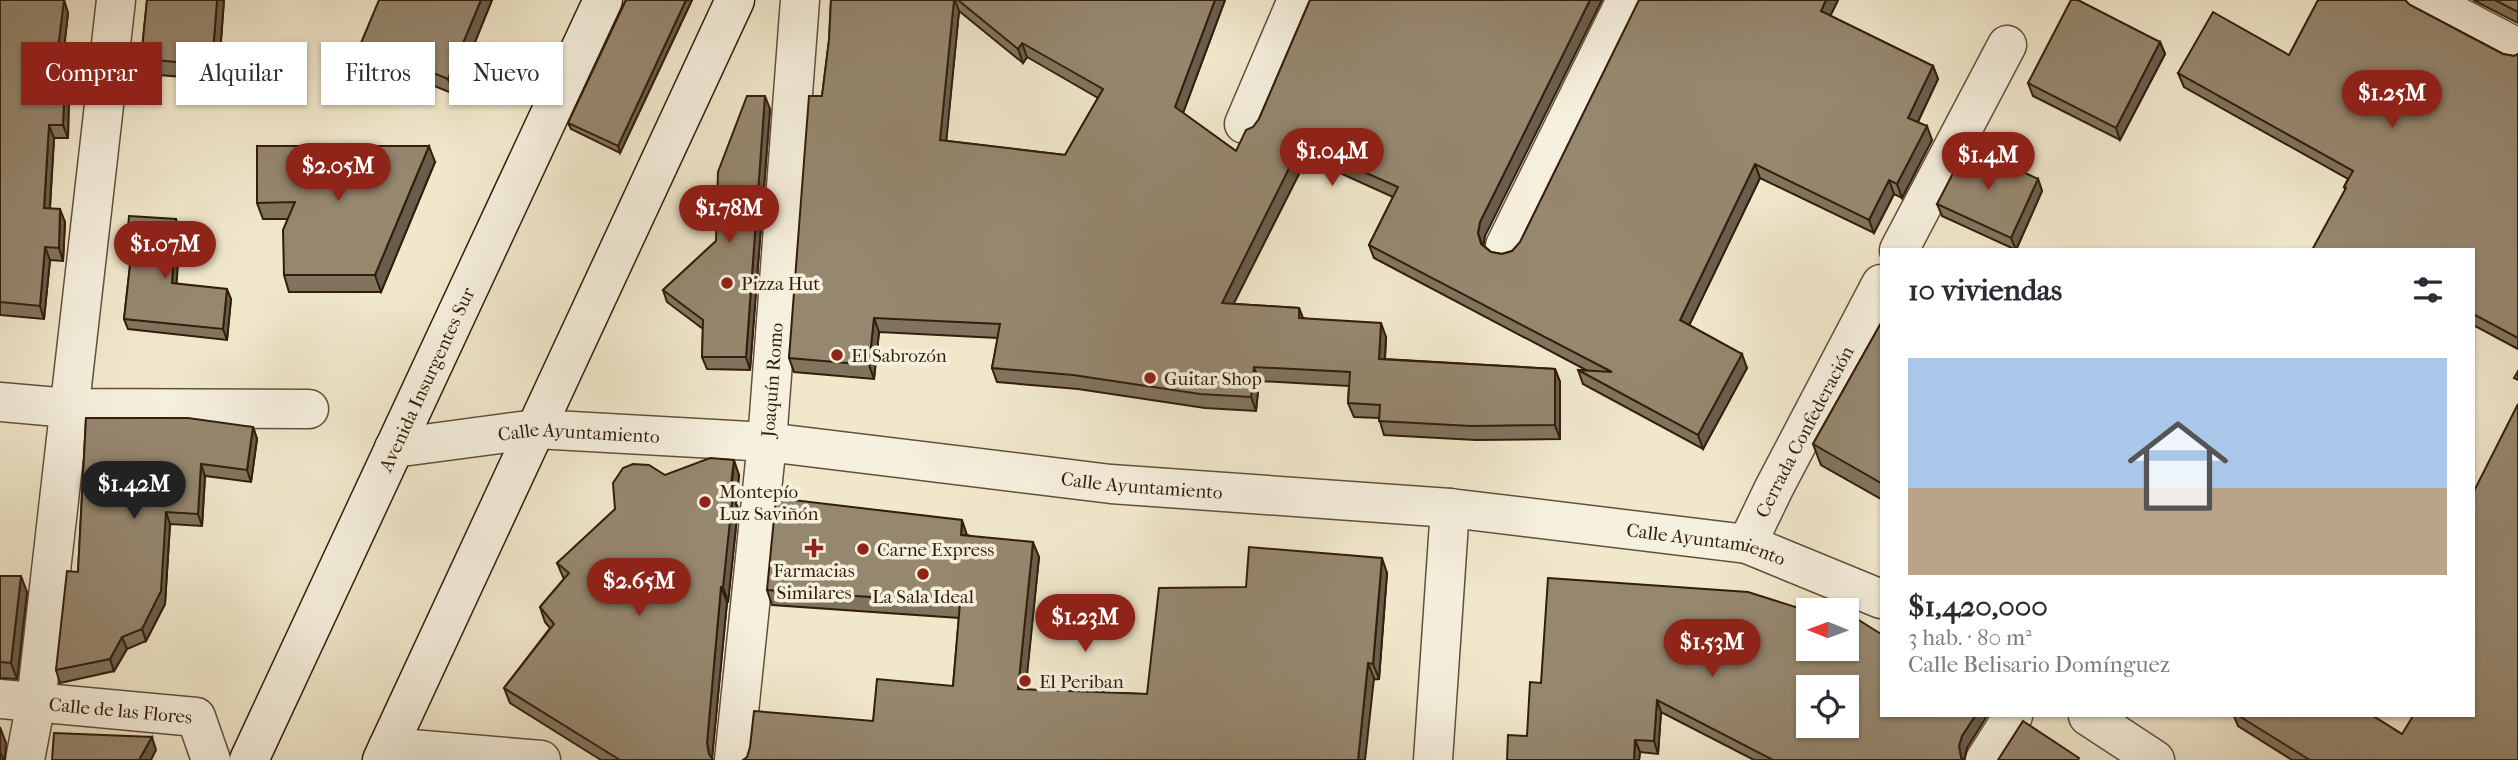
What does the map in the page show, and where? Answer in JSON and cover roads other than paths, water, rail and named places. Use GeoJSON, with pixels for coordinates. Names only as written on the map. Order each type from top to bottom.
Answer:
{"type":"FeatureCollection","features":[{"type":"Feature","properties":{"kind":"street"},"geometry":{"type":"LineString","coordinates":[[25,760],[18,700],[69,408],[116,0]]}},
{"type":"Feature","properties":{"kind":"street","name":"Avenida Insurgentes Sur"},"geometry":{"type":"LineString","coordinates":[[249,760],[603,0]]}},
{"type":"Feature","properties":{"kind":"street"},"geometry":{"type":"LineString","coordinates":[[541,760],[385,753],[735,0]]}},
{"type":"Feature","properties":{"kind":"street","name":"Joaquín Romo"},"geometry":{"type":"LineString","coordinates":[[734,760],[768,442],[800,0]]}},
{"type":"Feature","properties":{"kind":"street"},"geometry":{"type":"LineString","coordinates":[[1244,124],[1297,0]]}},
{"type":"Feature","properties":{"kind":"street"},"geometry":{"type":"LineString","coordinates":[[1505,246],[1626,0]]}},
{"type":"Feature","properties":{"kind":"street"},"geometry":{"type":"LineString","coordinates":[[2426,0],[2518,48]]}},
{"type":"Feature","properties":{"kind":"street"},"geometry":{"type":"LineString","coordinates":[[1900,248],[2007,45]]}},
{"type":"Feature","properties":{"kind":"street","name":"Cerrada Confederación"},"geometry":{"type":"LineString","coordinates":[[1747,544],[1880,286]]}},
{"type":"Feature","properties":{"kind":"street"},"geometry":{"type":"LineString","coordinates":[[0,402],[69,408],[309,409]]}},
{"type":"Feature","properties":{"kind":"street","name":"Calle Ayuntamiento"},"geometry":{"type":"LineString","coordinates":[[394,448],[536,429],[768,442],[1111,484],[1450,508],[1747,544],[1880,600]]}},
{"type":"Feature","properties":{"kind":"street"},"geometry":{"type":"LineString","coordinates":[[1433,760],[1450,508]]}},
{"type":"Feature","properties":{"kind":"street","name":"Calle de las Flores"},"geometry":{"type":"LineString","coordinates":[[18,700],[196,717],[211,760]]}},
{"type":"Feature","properties":{"kind":"street"},"geometry":{"type":"LineString","coordinates":[[1985,760],[2012,717]]}},
{"type":"Feature","properties":{"kind":"street"},"geometry":{"type":"LineString","coordinates":[[2090,717],[2155,760]]}},
{"type":"Feature","properties":{"kind":"place","name":"Pizza Hut"},"geometry":{"type":"Point","coordinates":[727,283]}},
{"type":"Feature","properties":{"kind":"place","name":"El Sabrozón"},"geometry":{"type":"Point","coordinates":[837,355]}},
{"type":"Feature","properties":{"kind":"place","name":"Guitar Shop"},"geometry":{"type":"Point","coordinates":[1150,378]}},
{"type":"Feature","properties":{"kind":"place","name":"Montepío Luz Saviñón"},"geometry":{"type":"Point","coordinates":[705,502]}},
{"type":"Feature","properties":{"kind":"place","name":"Farmacias Similares"},"geometry":{"type":"Point","coordinates":[814,548]}},
{"type":"Feature","properties":{"kind":"place","name":"Carne Express"},"geometry":{"type":"Point","coordinates":[863,549]}},
{"type":"Feature","properties":{"kind":"place","name":"La Sala Ideal"},"geometry":{"type":"Point","coordinates":[923,574]}},
{"type":"Feature","properties":{"kind":"place","name":"El Periban"},"geometry":{"type":"Point","coordinates":[1025,681]}}]}
